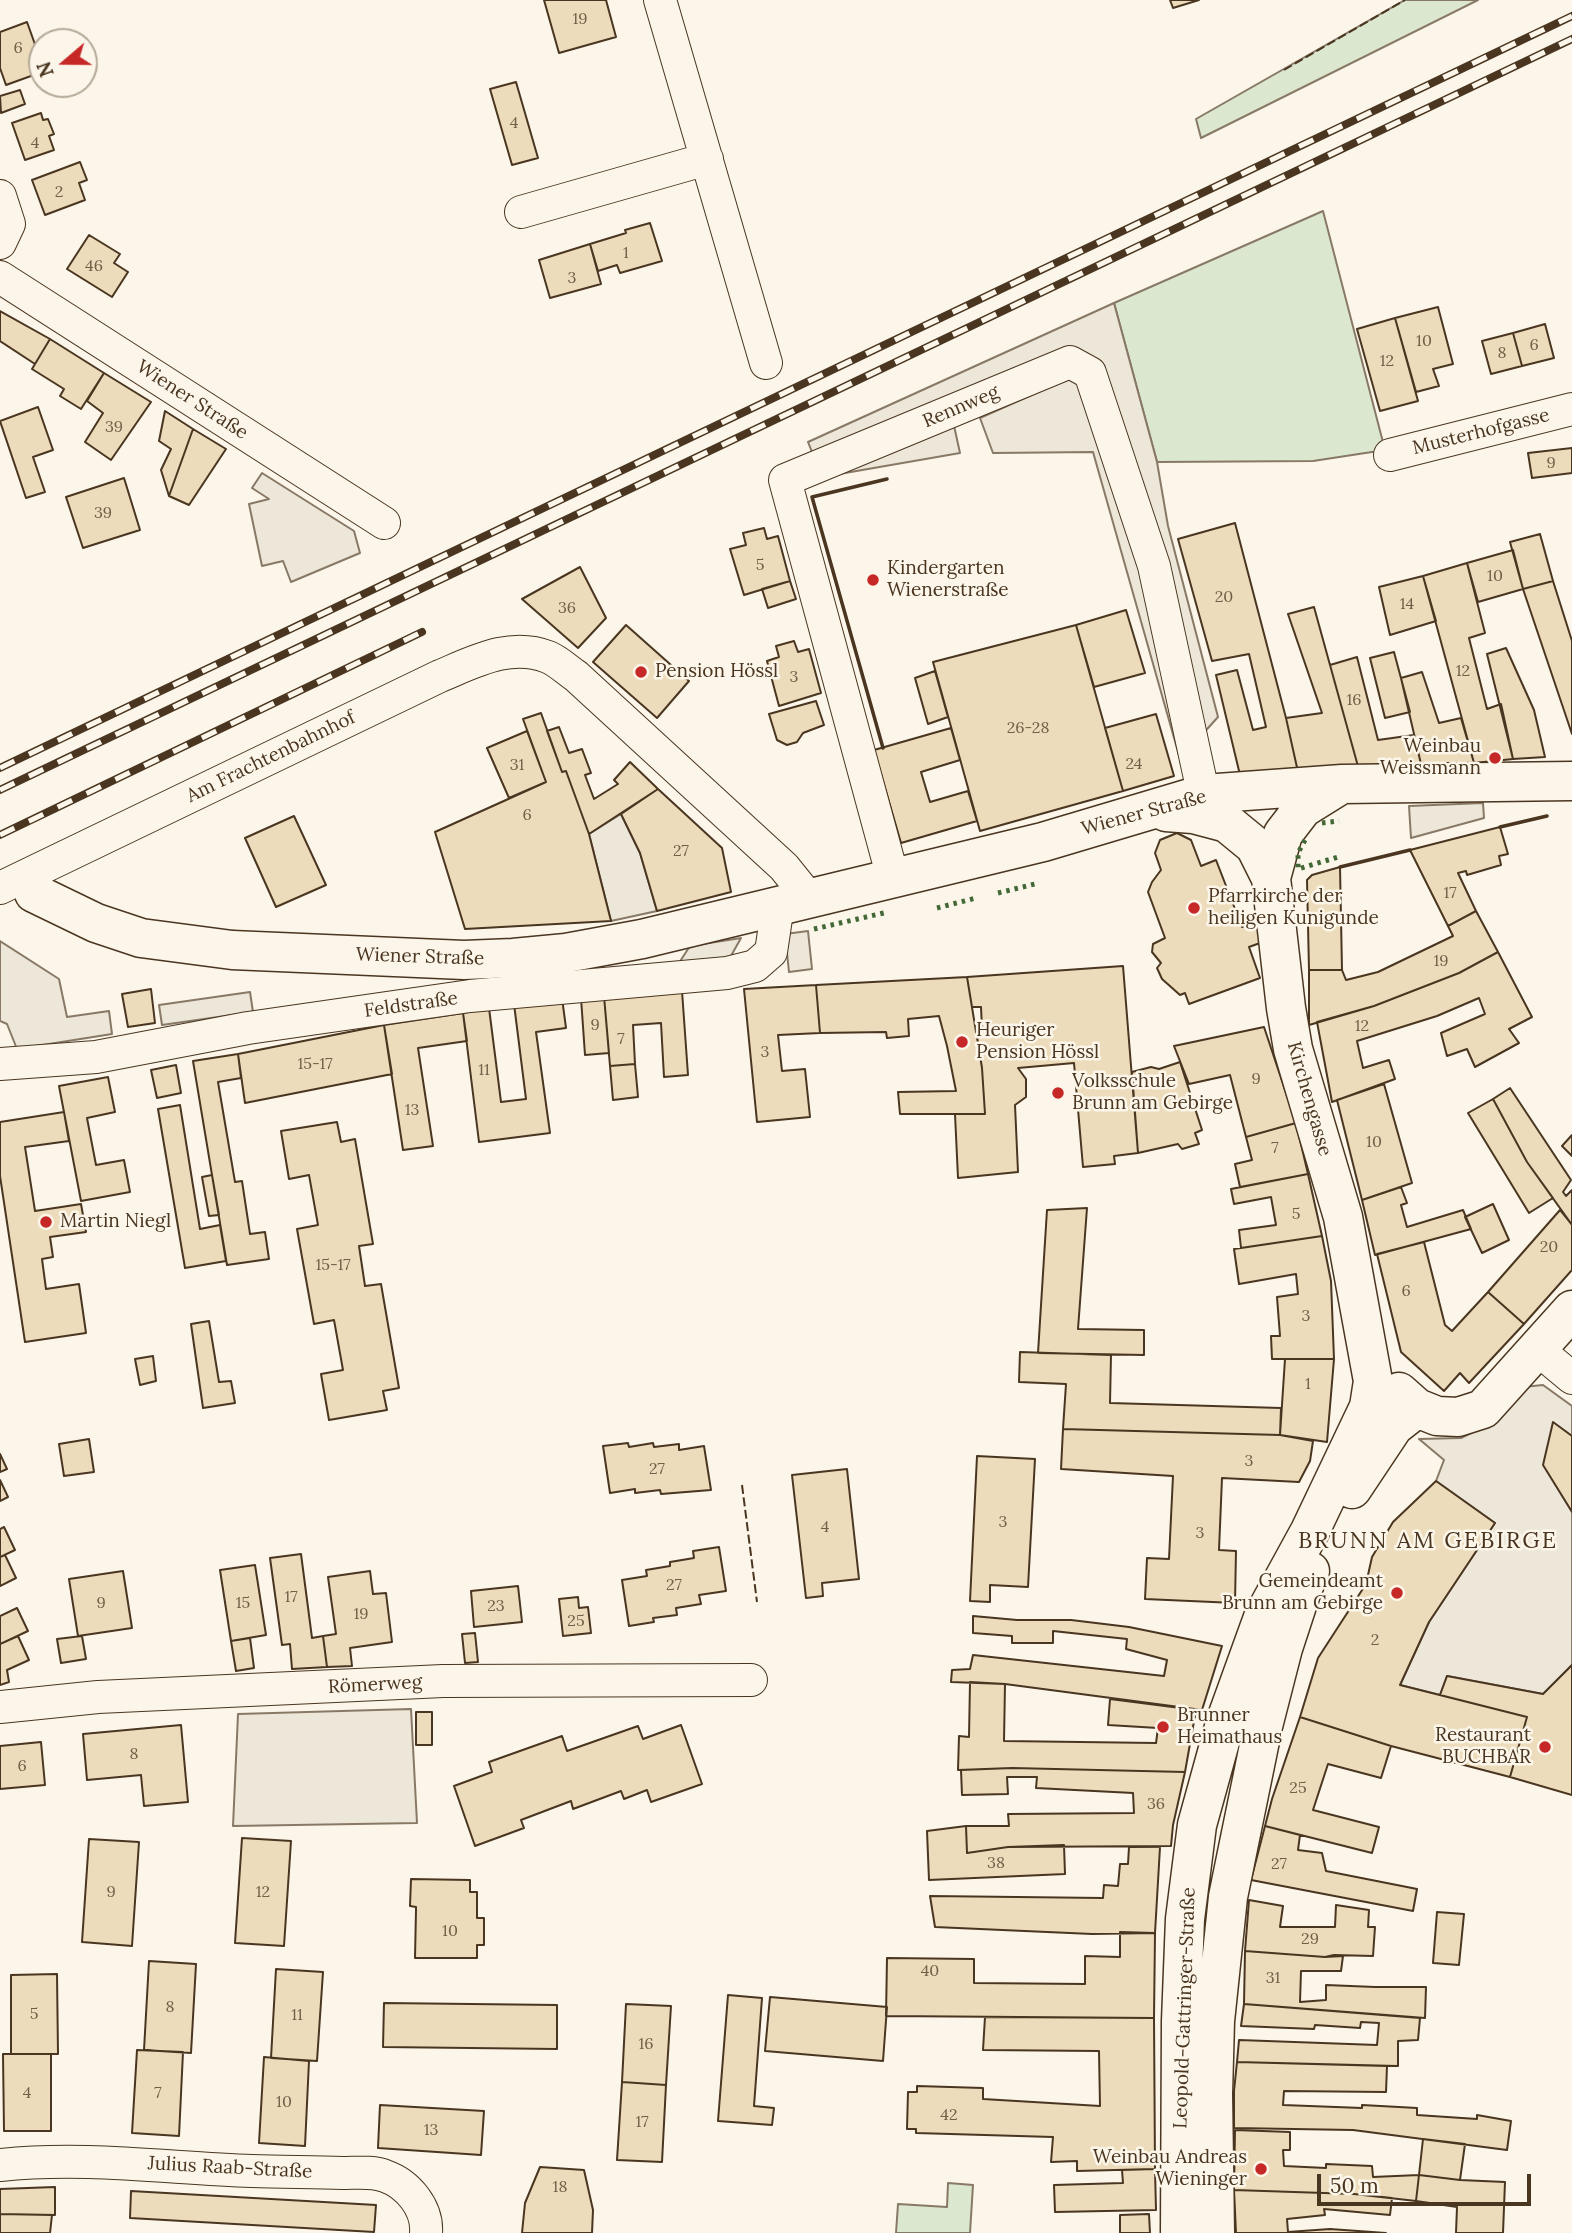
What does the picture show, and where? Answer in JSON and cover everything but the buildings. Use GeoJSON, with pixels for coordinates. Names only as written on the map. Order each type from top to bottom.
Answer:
{"type":"FeatureCollection","features":[{"type":"Feature","properties":{"kind":"main road","name":"Wiener Straße"},"geometry":{"type":"LineString","coordinates":[[1207,806],[1342,784],[1572,781]]}},
{"type":"Feature","properties":{"kind":"main road","name":"Kirchengasse"},"geometry":{"type":"LineString","coordinates":[[1271,878],[1283,834],[1303,808],[1342,784]]}},
{"type":"Feature","properties":{"kind":"main road","name":"Kirchengasse"},"geometry":{"type":"LineString","coordinates":[[1149,811],[1193,814],[1207,806],[1255,846],[1271,878],[1293,1049],[1343,1217],[1362,1317]]}},
{"type":"Feature","properties":{"kind":"main road","name":"Wiener Straße"},"geometry":{"type":"LineString","coordinates":[[17,890],[96,923],[141,938],[232,950],[464,960],[513,958],[566,953],[642,939],[1043,842],[1149,811]]}},
{"type":"Feature","properties":{"kind":"main road"},"geometry":{"type":"LineString","coordinates":[[1362,1317],[1381,1376],[1417,1408],[1437,1416],[1458,1417],[1483,1409],[1572,1310]]}},
{"type":"Feature","properties":{"kind":"main road","name":"Leopold-Gattringer-Straße"},"geometry":{"type":"LineString","coordinates":[[1215,2233],[1213,2094],[1198,2021],[1185,1919],[1197,1825],[1226,1720],[1264,1615],[1310,1531],[1369,1406],[1373,1381],[1362,1317]]}},
{"type":"Feature","properties":{"kind":"main road","name":"Leopold-Gattringer-Straße"},"geometry":{"type":"LineString","coordinates":[[1181,2233],[1198,2021],[1228,1897],[1263,1726],[1283,1648],[1297,1604],[1324,1540],[1360,1475],[1394,1426],[1417,1408]]}},
{"type":"Feature","properties":{"kind":"street"},"geometry":{"type":"LineString","coordinates":[[660,0],[766,363]]}},
{"type":"Feature","properties":{"kind":"street"},"geometry":{"type":"LineString","coordinates":[[521,212],[707,159]]}},
{"type":"Feature","properties":{"kind":"street"},"geometry":{"type":"LineString","coordinates":[[0,196],[9,224],[0,243]]}},
{"type":"Feature","properties":{"kind":"street","name":"Wiener Straße"},"geometry":{"type":"LineString","coordinates":[[0,277],[384,523]]}},
{"type":"Feature","properties":{"kind":"street","name":"Rennweg"},"geometry":{"type":"LineString","coordinates":[[893,878],[785,480],[1070,362],[1090,373],[1154,566],[1207,806]]}},
{"type":"Feature","properties":{"kind":"street","name":"Musterhofgasse"},"geometry":{"type":"LineString","coordinates":[[1390,456],[1572,409]]}},
{"type":"Feature","properties":{"kind":"street","name":"Am Frachtenbahnhof"},"geometry":{"type":"LineString","coordinates":[[17,890],[452,671],[489,656],[513,651],[548,657],[576,676],[785,867],[793,902]]}},
{"type":"Feature","properties":{"kind":"street","name":"Feldstraße"},"geometry":{"type":"LineString","coordinates":[[0,1064],[96,1058],[248,1028],[470,996],[727,974],[755,966],[771,952],[793,902]]}},
{"type":"Feature","properties":{"kind":"street"},"geometry":{"type":"LineString","coordinates":[[1537,1349],[1572,1378]]}},
{"type":"Feature","properties":{"kind":"street","name":"Römerweg"},"geometry":{"type":"LineString","coordinates":[[0,1707],[98,1698],[443,1681],[751,1680]]}},
{"type":"Feature","properties":{"kind":"street","name":"Julius Raab-Straße"},"geometry":{"type":"LineString","coordinates":[[0,2165],[121,2162],[249,2171],[385,2175],[407,2189],[419,2202],[427,2227],[426,2233]]}},
{"type":"Feature","properties":{"kind":"green space"},"geometry":{"type":"Polygon","coordinates":[[[1405,0],[1478,0],[1201,138],[1196,119],[1405,0]]]}},
{"type":"Feature","properties":{"kind":"green space"},"geometry":{"type":"Polygon","coordinates":[[[1323,211],[1385,450],[1313,461],[1157,462],[1114,303],[1323,211]]]}},
{"type":"Feature","properties":{"kind":"green space"},"geometry":{"type":"Polygon","coordinates":[[[948,2183],[973,2185],[970,2233],[896,2233],[898,2204],[947,2207],[948,2183]]]}},
{"type":"Feature","properties":{"kind":"shaded area"},"geometry":{"type":"Polygon","coordinates":[[[1114,303],[1157,462],[1168,526],[1218,717],[1180,759],[1093,452],[993,453],[980,418],[1072,377],[949,403],[960,453],[822,477],[808,442],[1114,303]]]}},
{"type":"Feature","properties":{"kind":"shaded area"},"geometry":{"type":"Polygon","coordinates":[[[262,473],[354,531],[360,553],[291,582],[283,561],[262,566],[249,504],[269,499],[252,488],[262,473]]]}},
{"type":"Feature","properties":{"kind":"shaded area"},"geometry":{"type":"Polygon","coordinates":[[[1483,803],[1484,818],[1411,838],[1409,806],[1483,803]]]}},
{"type":"Feature","properties":{"kind":"shaded area"},"geometry":{"type":"Polygon","coordinates":[[[621,814],[640,853],[657,911],[611,921],[589,834],[621,814]]]}},
{"type":"Feature","properties":{"kind":"shaded area"},"geometry":{"type":"Polygon","coordinates":[[[808,931],[812,969],[789,972],[785,934],[808,931]]]}},
{"type":"Feature","properties":{"kind":"shaded area"},"geometry":{"type":"Polygon","coordinates":[[[741,938],[727,963],[677,966],[690,946],[741,938]]]}},
{"type":"Feature","properties":{"kind":"shaded area"},"geometry":{"type":"Polygon","coordinates":[[[0,941],[59,979],[67,1017],[109,1011],[112,1034],[17,1049],[7,1024],[0,1021],[0,941]]]}},
{"type":"Feature","properties":{"kind":"shaded area"},"geometry":{"type":"Polygon","coordinates":[[[250,992],[253,1012],[162,1025],[159,1005],[250,992]]]}},
{"type":"Feature","properties":{"kind":"shaded area"},"geometry":{"type":"Polygon","coordinates":[[[1543,1385],[1572,1406],[1572,1665],[1543,1694],[1447,1676],[1440,1695],[1400,1685],[1429,1622],[1495,1523],[1436,1481],[1444,1460],[1419,1439],[1461,1438],[1485,1426],[1523,1387],[1543,1385]]]}},
{"type":"Feature","properties":{"kind":"shaded area"},"geometry":{"type":"Polygon","coordinates":[[[411,1709],[417,1823],[233,1826],[238,1714],[411,1709]]]}},
{"type":"Feature","properties":{"kind":"railway"},"geometry":{"type":"LineString","coordinates":[[0,768],[1572,16]]}},
{"type":"Feature","properties":{"kind":"railway"},"geometry":{"type":"LineString","coordinates":[[0,790],[1572,39]]}},
{"type":"Feature","properties":{"kind":"railway"},"geometry":{"type":"LineString","coordinates":[[0,835],[422,632]]}},
{"type":"Feature","properties":{"kind":"hedge"},"geometry":{"type":"LineString","coordinates":[[1322,823],[1339,821]]}},
{"type":"Feature","properties":{"kind":"hedge"},"geometry":{"type":"LineString","coordinates":[[1305,840],[1298,853],[1298,869],[1338,857]]}},
{"type":"Feature","properties":{"kind":"hedge"},"geometry":{"type":"LineString","coordinates":[[998,893],[1039,883]]}},
{"type":"Feature","properties":{"kind":"hedge"},"geometry":{"type":"LineString","coordinates":[[937,908],[976,898]]}},
{"type":"Feature","properties":{"kind":"hedge"},"geometry":{"type":"LineString","coordinates":[[814,929],[888,912]]}},
{"type":"Feature","properties":{"kind":"fence"},"geometry":{"type":"LineString","coordinates":[[1284,70],[1405,0]]}},
{"type":"Feature","properties":{"kind":"fence"},"geometry":{"type":"LineString","coordinates":[[742,1485],[757,1602]]}},
{"type":"Feature","properties":{"kind":"wall"},"geometry":{"type":"LineString","coordinates":[[883,748],[812,497],[887,479]]}},
{"type":"Feature","properties":{"kind":"wall"},"geometry":{"type":"LineString","coordinates":[[1500,827],[1547,816]]}},
{"type":"Feature","properties":{"kind":"wall"},"geometry":{"type":"LineString","coordinates":[[1340,867],[1410,850]]}},
{"type":"Feature","properties":{"kind":"place","name":"Kindergarten Wienerstraße"},"geometry":{"type":"Point","coordinates":[873,580]}},
{"type":"Feature","properties":{"kind":"place","name":"Pension Hössl"},"geometry":{"type":"Point","coordinates":[641,672]}},
{"type":"Feature","properties":{"kind":"place","name":"Weinbau Weissmann"},"geometry":{"type":"Point","coordinates":[1495,758]}},
{"type":"Feature","properties":{"kind":"place","name":"Pfarrkirche der heiligen Kunigunde"},"geometry":{"type":"Point","coordinates":[1194,908]}},
{"type":"Feature","properties":{"kind":"place","name":"Heuriger Pension Hössl"},"geometry":{"type":"Point","coordinates":[962,1042]}},
{"type":"Feature","properties":{"kind":"place","name":"Volksschule Brunn am Gebirge"},"geometry":{"type":"Point","coordinates":[1058,1093]}},
{"type":"Feature","properties":{"kind":"place","name":"Martin Niegl"},"geometry":{"type":"Point","coordinates":[46,1222]}},
{"type":"Feature","properties":{"kind":"place","name":"Gemeindeamt Brunn am Gebirge"},"geometry":{"type":"Point","coordinates":[1397,1593]}},
{"type":"Feature","properties":{"kind":"place","name":"Brunner Heimathaus"},"geometry":{"type":"Point","coordinates":[1163,1727]}},
{"type":"Feature","properties":{"kind":"place","name":"Restaurant BUCHBAR"},"geometry":{"type":"Point","coordinates":[1545,1747]}},
{"type":"Feature","properties":{"kind":"place","name":"Weinbau Andreas Wieninger"},"geometry":{"type":"Point","coordinates":[1261,2169]}},
{"type":"Feature","properties":{"kind":"district","name":"BRUNN AM GEBIRGE"},"geometry":{"type":"Point","coordinates":[1428,1541]}}]}
